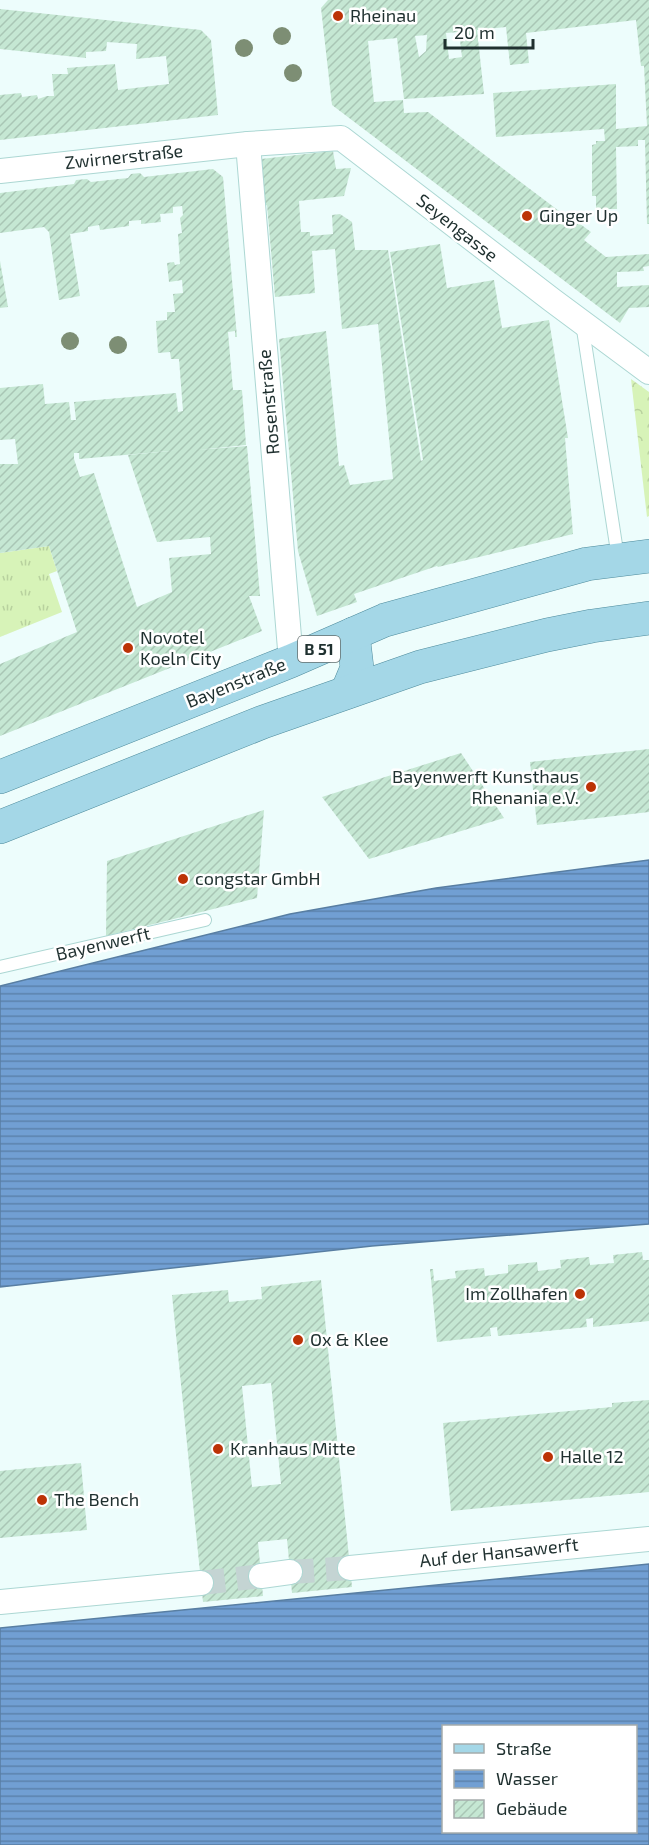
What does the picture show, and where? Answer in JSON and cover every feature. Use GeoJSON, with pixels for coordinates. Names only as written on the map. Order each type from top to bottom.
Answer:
{"type":"FeatureCollection","features":[{"type":"Feature","properties":{"kind":"main road","name":"Bayenstraße"},"geometry":{"type":"LineString","coordinates":[[0,777],[291,661],[385,620],[587,564],[634,558]]}},
{"type":"Feature","properties":{"kind":"main road"},"geometry":{"type":"LineString","coordinates":[[0,827],[252,726],[420,667],[547,635],[649,618]]}},
{"type":"Feature","properties":{"kind":"main road"},"geometry":{"type":"LineString","coordinates":[[347,692],[357,668],[353,634]]}},
{"type":"Feature","properties":{"kind":"street","name":"Seyengasse"},"geometry":{"type":"LineString","coordinates":[[248,144],[341,138],[649,372]]}},
{"type":"Feature","properties":{"kind":"street","name":"Zwirnerstraße"},"geometry":{"type":"LineString","coordinates":[[0,171],[248,144]]}},
{"type":"Feature","properties":{"kind":"street","name":"Rosenstraße"},"geometry":{"type":"LineString","coordinates":[[248,144],[291,661]]}},
{"type":"Feature","properties":{"kind":"street","name":"Auf der Hansawerft"},"geometry":{"type":"LineString","coordinates":[[350,1568],[649,1539]]}},
{"type":"Feature","properties":{"kind":"street"},"geometry":{"type":"LineString","coordinates":[[261,1576],[290,1572]]}},
{"type":"Feature","properties":{"kind":"street"},"geometry":{"type":"LineString","coordinates":[[0,1602],[201,1583]]}},
{"type":"Feature","properties":{"kind":"lane"},"geometry":{"type":"LineString","coordinates":[[581,322],[634,558]]}},
{"type":"Feature","properties":{"kind":"lane","name":"Bayenwerft"},"geometry":{"type":"LineString","coordinates":[[0,967],[205,920]]}},
{"type":"Feature","properties":{"kind":"green space"},"geometry":{"type":"Polygon","coordinates":[[[631,379],[649,392],[649,516],[647,517],[631,379]]]}},
{"type":"Feature","properties":{"kind":"green space"},"geometry":{"type":"Polygon","coordinates":[[[49,546],[57,571],[49,574],[62,612],[0,637],[0,553],[49,546]]]}},
{"type":"Feature","properties":{"kind":"water"},"geometry":{"type":"Polygon","coordinates":[[[649,860],[649,1224],[372,1246],[0,1287],[0,986],[290,914],[436,888],[649,860]]]}},
{"type":"Feature","properties":{"kind":"water"},"geometry":{"type":"Polygon","coordinates":[[[649,1564],[649,1845],[0,1845],[0,1628],[649,1564]]]}},
{"type":"Feature","properties":{"kind":"building"},"geometry":{"type":"Polygon","coordinates":[[[328,0],[649,0],[649,224],[647,224],[645,140],[638,140],[638,146],[616,147],[617,209],[596,209],[596,196],[592,196],[592,145],[596,144],[596,141],[605,141],[604,129],[496,137],[493,93],[616,84],[616,129],[647,126],[644,66],[641,66],[636,20],[526,33],[529,63],[510,65],[506,27],[477,30],[484,94],[404,99],[397,38],[368,41],[374,102],[403,100],[404,113],[428,112],[571,220],[572,218],[591,232],[584,240],[606,257],[649,254],[649,266],[643,267],[644,271],[617,272],[617,287],[649,285],[649,307],[629,308],[620,323],[332,105],[321,8],[328,0]],[[459,32],[446,33],[449,59],[462,57],[459,32]],[[427,35],[415,36],[419,57],[426,51],[427,35]]]}},
{"type":"Feature","properties":{"kind":"building"},"geometry":{"type":"Polygon","coordinates":[[[0,9],[201,30],[211,40],[218,115],[0,140],[0,95],[21,93],[22,97],[37,95],[38,99],[54,96],[52,74],[68,74],[67,68],[115,64],[118,90],[169,84],[166,56],[136,59],[137,44],[107,42],[106,51],[86,52],[86,58],[0,49],[0,9]]]}},
{"type":"Feature","properties":{"kind":"building"},"geometry":{"type":"Polygon","coordinates":[[[333,151],[336,169],[351,168],[344,196],[299,201],[301,232],[310,232],[310,236],[333,234],[332,215],[340,214],[352,222],[355,250],[388,250],[421,461],[423,460],[390,252],[440,244],[447,288],[494,280],[502,328],[549,320],[568,438],[565,438],[573,534],[437,566],[354,594],[357,602],[317,616],[298,551],[279,339],[326,331],[339,466],[344,465],[350,485],[393,479],[378,324],[342,329],[335,249],[312,251],[315,293],[275,297],[261,159],[333,151]]]}},
{"type":"Feature","properties":{"kind":"building"},"geometry":{"type":"Polygon","coordinates":[[[213,169],[223,177],[237,337],[235,337],[235,331],[228,332],[233,390],[242,390],[246,445],[197,450],[247,446],[260,596],[249,596],[262,631],[0,736],[0,664],[77,632],[49,546],[0,553],[0,464],[18,464],[15,439],[0,440],[0,388],[43,384],[45,404],[69,402],[71,420],[76,420],[74,402],[176,393],[178,412],[183,411],[179,359],[171,359],[170,352],[158,353],[156,321],[167,320],[167,312],[175,312],[173,294],[183,293],[182,280],[169,282],[167,263],[180,264],[178,234],[182,233],[180,218],[183,215],[182,206],[173,207],[173,213],[160,214],[161,222],[141,224],[141,220],[129,221],[129,226],[100,230],[99,225],[88,227],[88,231],[70,234],[80,296],[59,300],[49,232],[44,227],[0,233],[0,193],[74,184],[76,180],[87,179],[91,182],[128,178],[131,174],[140,173],[144,177],[213,169]],[[181,450],[79,459],[79,453],[74,453],[74,459],[80,477],[94,473],[137,607],[172,592],[169,558],[211,554],[210,537],[157,542],[128,455],[181,450]]]}},
{"type":"Feature","properties":{"kind":"building"},"geometry":{"type":"Polygon","coordinates":[[[0,261],[8,307],[0,308],[0,261]]]}},
{"type":"Feature","properties":{"kind":"building","name":"Bayenwerft Kunsthaus Rhenania e.V."},"geometry":{"type":"Polygon","coordinates":[[[649,749],[649,812],[537,825],[530,762],[649,749]]]}},
{"type":"Feature","properties":{"kind":"building","name":"congstar GmbH"},"geometry":{"type":"Polygon","coordinates":[[[461,753],[504,818],[369,859],[322,797],[461,753]]]}},
{"type":"Feature","properties":{"kind":"building","name":"congstar GmbH"},"geometry":{"type":"Polygon","coordinates":[[[264,810],[257,898],[106,936],[107,861],[264,810]]]}},
{"type":"Feature","properties":{"kind":"building"},"geometry":{"type":"Polygon","coordinates":[[[642,1252],[643,1260],[649,1260],[649,1321],[593,1327],[593,1318],[586,1319],[587,1327],[498,1336],[497,1327],[490,1328],[491,1336],[437,1342],[430,1269],[433,1269],[434,1281],[456,1278],[455,1271],[484,1268],[485,1276],[508,1273],[508,1265],[537,1262],[538,1271],[561,1268],[560,1260],[589,1257],[590,1265],[614,1263],[613,1255],[642,1252]]]}},
{"type":"Feature","properties":{"kind":"building","name":"Kranhaus Mitte"},"geometry":{"type":"Polygon","coordinates":[[[321,1280],[352,1587],[292,1593],[287,1539],[258,1542],[263,1596],[203,1602],[172,1295],[228,1290],[229,1302],[262,1299],[261,1287],[321,1280]],[[271,1383],[242,1386],[252,1487],[281,1484],[271,1383]]]}},
{"type":"Feature","properties":{"kind":"building","name":"Halle 12"},"geometry":{"type":"Polygon","coordinates":[[[649,1400],[649,1492],[451,1511],[443,1423],[612,1407],[612,1403],[649,1400]]]}},
{"type":"Feature","properties":{"kind":"building","name":"The Bench"},"geometry":{"type":"Polygon","coordinates":[[[81,1463],[87,1530],[0,1538],[0,1471],[81,1463]]]}},
{"type":"Feature","properties":{"kind":"tunnel"},"geometry":{"type":"LineString","coordinates":[[290,1572],[350,1568]]}},
{"type":"Feature","properties":{"kind":"tunnel"},"geometry":{"type":"LineString","coordinates":[[201,1583],[261,1576]]}},
{"type":"Feature","properties":{"kind":"place","name":"Rheinau"},"geometry":{"type":"Point","coordinates":[338,16]}},
{"type":"Feature","properties":{"kind":"place","name":"Ginger Up"},"geometry":{"type":"Point","coordinates":[527,216]}},
{"type":"Feature","properties":{"kind":"place","name":"Novotel Koeln City"},"geometry":{"type":"Point","coordinates":[128,648]}},
{"type":"Feature","properties":{"kind":"place","name":"Bayenwerft Kunsthaus Rhenania e.V."},"geometry":{"type":"Point","coordinates":[591,787]}},
{"type":"Feature","properties":{"kind":"place","name":"congstar GmbH"},"geometry":{"type":"Point","coordinates":[183,879]}},
{"type":"Feature","properties":{"kind":"place","name":"Im Zollhafen"},"geometry":{"type":"Point","coordinates":[580,1294]}},
{"type":"Feature","properties":{"kind":"place","name":"Ox & Klee"},"geometry":{"type":"Point","coordinates":[298,1340]}},
{"type":"Feature","properties":{"kind":"place","name":"Kranhaus Mitte"},"geometry":{"type":"Point","coordinates":[218,1449]}},
{"type":"Feature","properties":{"kind":"place","name":"Halle 12"},"geometry":{"type":"Point","coordinates":[548,1457]}},
{"type":"Feature","properties":{"kind":"place","name":"The Bench"},"geometry":{"type":"Point","coordinates":[42,1500]}}]}
